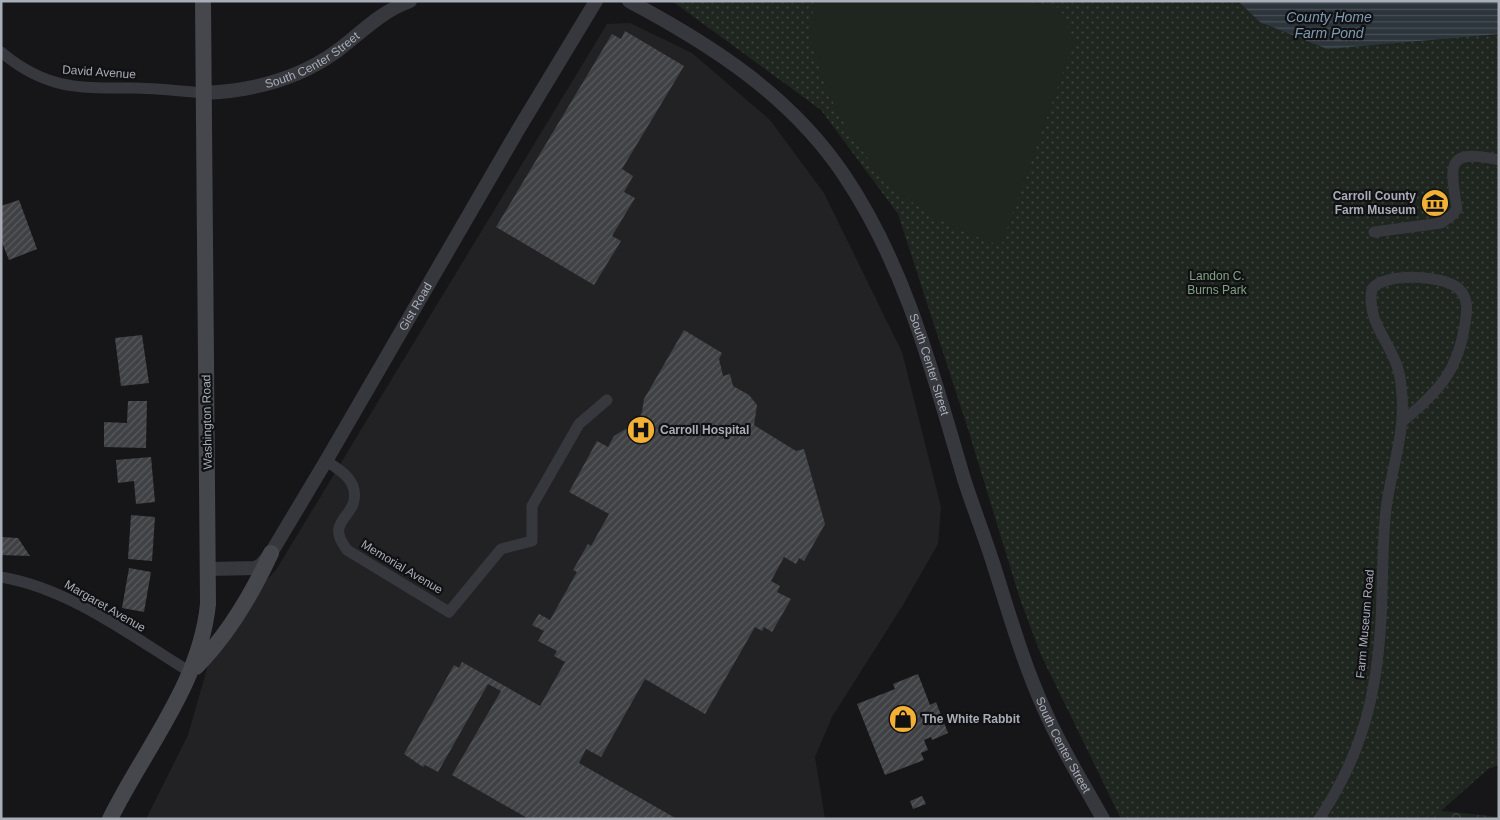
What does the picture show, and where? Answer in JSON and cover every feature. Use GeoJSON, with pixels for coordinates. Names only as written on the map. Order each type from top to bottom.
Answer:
{"type":"FeatureCollection","features":[{"type":"Feature","properties":{"kind":"main road","name":"Washington Road"},"geometry":{"type":"LineString","coordinates":[[110,819],[190,672],[200,650],[206,627],[208,569],[203,1]]}},
{"type":"Feature","properties":{"kind":"main road"},"geometry":{"type":"LineString","coordinates":[[190,672],[212,651],[254,590],[271,553]]}},
{"type":"Feature","properties":{"kind":"street","name":"South Center Street"},"geometry":{"type":"LineString","coordinates":[[204,93],[248,89],[301,72],[339,49],[381,15],[410,1]]}},
{"type":"Feature","properties":{"kind":"street","name":"Gist Road"},"geometry":{"type":"LineString","coordinates":[[208,569],[256,568],[271,553],[513,138],[596,1]]}},
{"type":"Feature","properties":{"kind":"street","name":"South Center Street"},"geometry":{"type":"LineString","coordinates":[[629,1],[718,52],[765,88],[817,141],[843,174],[860,201],[886,249],[911,306],[1012,624],[1045,711],[1103,819]]}},
{"type":"Feature","properties":{"kind":"street","name":"David Avenue"},"geometry":{"type":"LineString","coordinates":[[1,52],[34,74],[54,83],[97,89],[132,88],[204,93]]}},
{"type":"Feature","properties":{"kind":"street"},"geometry":{"type":"LineString","coordinates":[[1374,232],[1441,223],[1457,209],[1451,170],[1457,161],[1476,156],[1499,160]]}},
{"type":"Feature","properties":{"kind":"street","name":"Farm Museum Road"},"geometry":{"type":"LineString","coordinates":[[1319,819],[1345,777],[1354,756],[1371,696],[1381,621],[1386,509],[1403,421],[1398,366],[1373,314],[1370,304],[1372,289],[1383,280],[1392,278],[1443,281],[1458,288],[1468,306],[1462,343],[1455,364],[1432,397],[1403,421]]}},
{"type":"Feature","properties":{"kind":"street","name":"Memorial Avenue"},"geometry":{"type":"LineString","coordinates":[[326,461],[344,472],[350,480],[354,492],[353,504],[339,528],[339,534],[347,550],[449,612],[501,549],[532,541],[532,506],[579,424],[607,400]]}},
{"type":"Feature","properties":{"kind":"street","name":"Margaret Avenue"},"geometry":{"type":"LineString","coordinates":[[1,577],[36,585],[89,610],[190,672]]}},
{"type":"Feature","properties":{"kind":"shaded area","name":"Carroll Hospital"},"geometry":{"type":"Polygon","coordinates":[[[630,23],[692,53],[770,120],[824,193],[902,352],[941,507],[938,544],[903,605],[832,717],[815,757],[825,819],[146,819],[188,735],[218,630],[276,570],[607,24],[630,23]]]}},
{"type":"Feature","properties":{"kind":"green space","name":"Landon C. Burns Park"},"geometry":{"type":"Polygon","coordinates":[[[672,1],[1499,1],[1499,765],[1488,769],[1432,819],[1121,819],[1041,655],[1020,599],[968,429],[898,214],[821,110],[672,1]]]}},
{"type":"Feature","properties":{"kind":"green space"},"geometry":{"type":"Polygon","coordinates":[[[814,1],[1024,1],[1060,8],[1074,42],[1001,246],[972,235],[925,211],[889,182],[858,146],[834,105],[813,48],[811,25],[814,1]]]}},
{"type":"Feature","properties":{"kind":"green space"},"geometry":{"type":"Polygon","coordinates":[[[1377,804],[1499,817],[1499,819],[1374,819],[1377,804]]]}},
{"type":"Feature","properties":{"kind":"water","name":"County Home Farm Pond"},"geometry":{"type":"Polygon","coordinates":[[[1238,1],[1499,1],[1499,34],[1327,49],[1260,22],[1238,1]]]}},
{"type":"Feature","properties":{"kind":"building"},"geometry":{"type":"Polygon","coordinates":[[[625,31],[684,66],[622,169],[633,176],[624,192],[635,198],[612,236],[621,241],[594,285],[496,227],[612,34],[621,39],[625,31]]]}},
{"type":"Feature","properties":{"kind":"building"},"geometry":{"type":"Polygon","coordinates":[[[19,200],[37,249],[9,260],[1,240],[1,206],[19,200]]]}},
{"type":"Feature","properties":{"kind":"building"},"geometry":{"type":"Polygon","coordinates":[[[684,330],[722,353],[719,359],[723,376],[730,374],[733,386],[749,395],[757,405],[754,425],[796,451],[804,449],[825,524],[804,561],[799,558],[796,564],[784,557],[771,581],[780,586],[777,592],[791,599],[772,632],[764,627],[762,631],[755,627],[705,714],[645,679],[601,757],[586,749],[579,763],[677,819],[529,819],[452,775],[501,691],[488,684],[438,772],[425,765],[423,767],[404,754],[454,665],[459,668],[462,662],[540,706],[565,662],[554,656],[557,651],[538,641],[544,631],[532,625],[539,614],[550,620],[577,572],[573,570],[588,544],[591,546],[609,514],[569,492],[597,441],[608,447],[614,436],[637,422],[642,412],[644,399],[684,330]]]}},
{"type":"Feature","properties":{"kind":"building"},"geometry":{"type":"Polygon","coordinates":[[[142,335],[149,383],[121,386],[115,338],[142,335]]]}},
{"type":"Feature","properties":{"kind":"building"},"geometry":{"type":"Polygon","coordinates":[[[128,401],[147,401],[146,448],[104,447],[104,422],[127,423],[128,401]]]}},
{"type":"Feature","properties":{"kind":"building"},"geometry":{"type":"Polygon","coordinates":[[[151,457],[155,502],[136,504],[134,481],[118,483],[116,460],[151,457]]]}},
{"type":"Feature","properties":{"kind":"building"},"geometry":{"type":"Polygon","coordinates":[[[131,515],[155,517],[152,561],[128,559],[131,515]]]}},
{"type":"Feature","properties":{"kind":"building"},"geometry":{"type":"Polygon","coordinates":[[[1,537],[18,538],[30,556],[1,555],[1,537]]]}},
{"type":"Feature","properties":{"kind":"building"},"geometry":{"type":"Polygon","coordinates":[[[129,568],[151,572],[144,612],[122,608],[129,568]]]}},
{"type":"Feature","properties":{"kind":"building","name":"The White Rabbit"},"geometry":{"type":"Polygon","coordinates":[[[918,674],[930,705],[936,702],[948,733],[932,740],[931,737],[924,740],[928,750],[921,753],[924,760],[885,775],[857,704],[895,689],[893,684],[918,674]]]}},
{"type":"Feature","properties":{"kind":"building"},"geometry":{"type":"Polygon","coordinates":[[[922,796],[926,804],[913,809],[910,801],[922,796]]]}},
{"type":"Feature","properties":{"kind":"place","name":"Carroll County Farm Museum"},"geometry":{"type":"Point","coordinates":[1435,203]}},
{"type":"Feature","properties":{"kind":"place","name":"Carroll Hospital"},"geometry":{"type":"Point","coordinates":[641,430]}},
{"type":"Feature","properties":{"kind":"place","name":"The White Rabbit"},"geometry":{"type":"Point","coordinates":[903,719]}}]}
